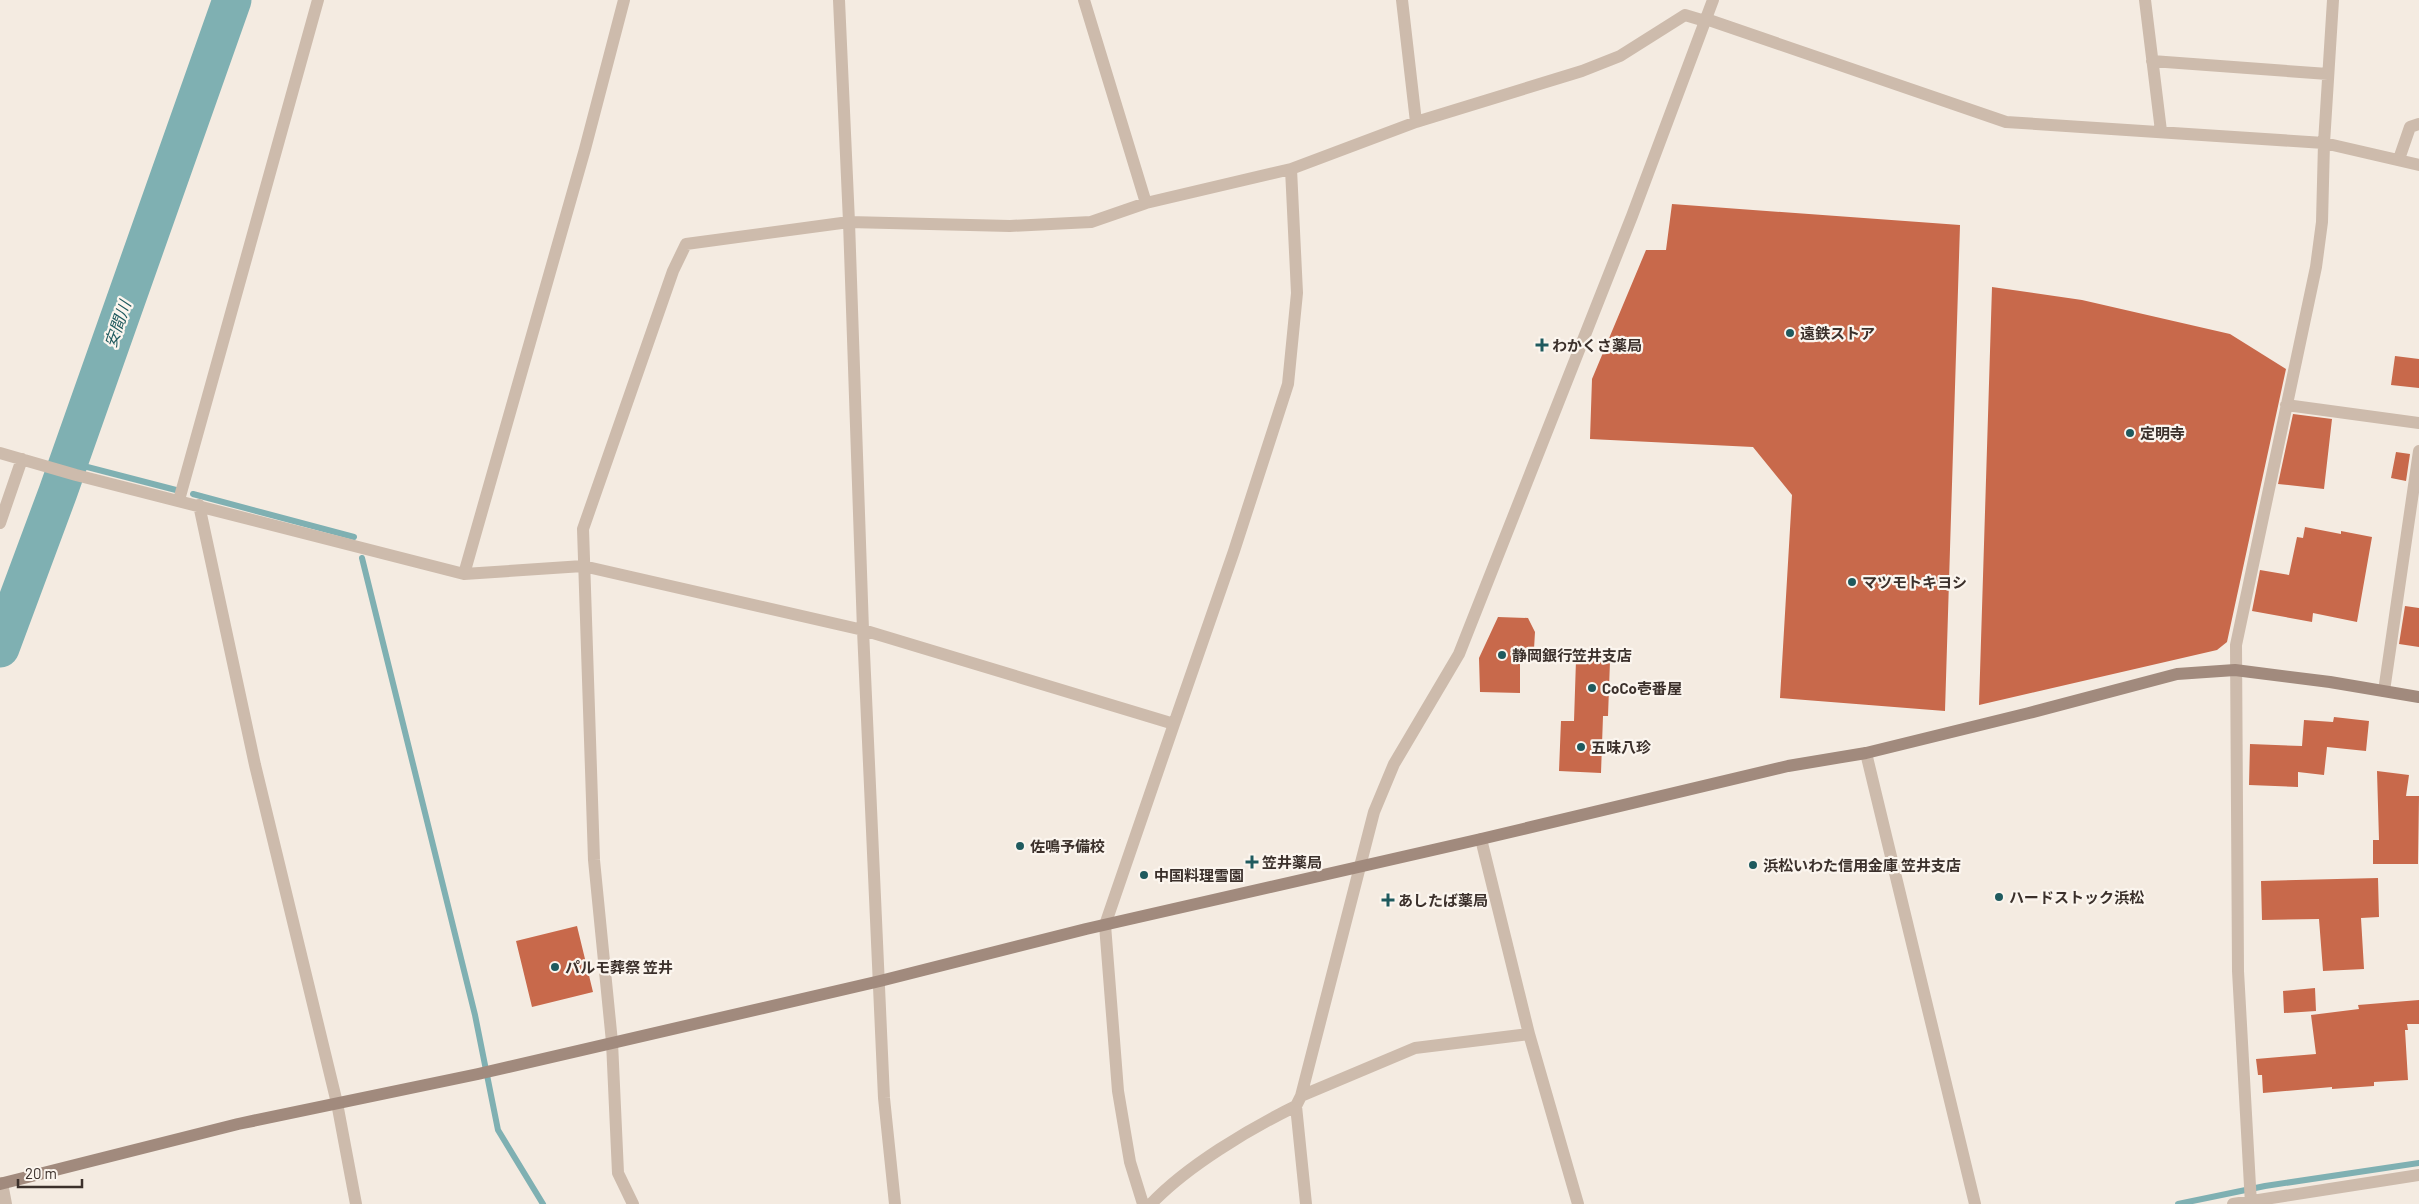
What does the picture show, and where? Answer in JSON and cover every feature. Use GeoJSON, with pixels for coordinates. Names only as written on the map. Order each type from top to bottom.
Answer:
{"type":"FeatureCollection","features":[{"type":"Feature","properties":{"kind":"street"},"geometry":{"type":"LineString","coordinates":[[179,500],[318,0]]}},
{"type":"Feature","properties":{"kind":"street"},"geometry":{"type":"LineString","coordinates":[[464,574],[579,168],[624,0]]}},
{"type":"Feature","properties":{"kind":"street"},"geometry":{"type":"LineString","coordinates":[[839,0],[849,222],[863,630],[884,1098],[895,1204]]}},
{"type":"Feature","properties":{"kind":"street"},"geometry":{"type":"LineString","coordinates":[[1084,0],[1146,203]]}},
{"type":"Feature","properties":{"kind":"street"},"geometry":{"type":"LineString","coordinates":[[1402,0],[1416,122]]}},
{"type":"Feature","properties":{"kind":"street"},"geometry":{"type":"LineString","coordinates":[[1306,1204],[1299,1101],[1374,812],[1394,764],[1459,654],[1632,216],[1713,0]]}},
{"type":"Feature","properties":{"kind":"street"},"geometry":{"type":"LineString","coordinates":[[2145,0],[2162,131]]}},
{"type":"Feature","properties":{"kind":"street"},"geometry":{"type":"LineString","coordinates":[[2251,1202],[2238,971],[2236,645],[2316,267],[2322,222],[2324,143],[2333,0]]}},
{"type":"Feature","properties":{"kind":"street"},"geometry":{"type":"LineString","coordinates":[[633,1204],[618,1173],[612,1042],[594,860],[583,529],[674,271],[686,244],[849,222],[1010,226],[1091,222],[1146,203],[1291,169],[1416,122],[1582,71],[1620,56],[1685,15],[1705,20],[2006,122],[2324,143],[2419,165]]}},
{"type":"Feature","properties":{"kind":"street"},"geometry":{"type":"LineString","coordinates":[[2152,61],[2328,74]]}},
{"type":"Feature","properties":{"kind":"street"},"geometry":{"type":"LineString","coordinates":[[2399,159],[2410,127],[2419,124]]}},
{"type":"Feature","properties":{"kind":"street"},"geometry":{"type":"LineString","coordinates":[[1143,1204],[1130,1162],[1118,1092],[1105,925],[1234,551],[1288,384],[1297,293],[1291,169]]}},
{"type":"Feature","properties":{"kind":"street"},"geometry":{"type":"LineString","coordinates":[[2286,405],[2419,423]]}},
{"type":"Feature","properties":{"kind":"street"},"geometry":{"type":"LineString","coordinates":[[2384,691],[2419,451]]}},
{"type":"Feature","properties":{"kind":"street"},"geometry":{"type":"LineString","coordinates":[[0,453],[76,475],[464,574],[583,566],[863,630],[1174,724]]}},
{"type":"Feature","properties":{"kind":"street"},"geometry":{"type":"LineString","coordinates":[[0,523],[22,459]]}},
{"type":"Feature","properties":{"kind":"street"},"geometry":{"type":"LineString","coordinates":[[199,505],[255,765],[337,1103],[356,1204]]}},
{"type":"Feature","properties":{"kind":"street"},"geometry":{"type":"LineString","coordinates":[[6,1204],[1,1184],[238,1124],[478,1074],[880,981],[1105,925],[1788,766],[1866,753],[2177,674],[2235,670],[2419,697]]}},
{"type":"Feature","properties":{"kind":"street"},"geometry":{"type":"LineString","coordinates":[[1866,753],[1975,1204]]}},
{"type":"Feature","properties":{"kind":"street"},"geometry":{"type":"LineString","coordinates":[[1480,839],[1529,1034],[1578,1204]]}},
{"type":"Feature","properties":{"kind":"street"},"geometry":{"type":"LineString","coordinates":[[1152,1204],[1186,1173],[1299,1101],[1415,1048],[1529,1034]]}},
{"type":"Feature","properties":{"kind":"street"},"geometry":{"type":"LineString","coordinates":[[2233,1204],[2419,1175]]}},
{"type":"Feature","properties":{"kind":"building"},"geometry":{"type":"Polygon","coordinates":[[[1672,204],[1960,225],[1945,711],[1780,698],[1792,495],[1753,447],[1590,439],[1592,379],[1646,250],[1666,250],[1672,204]]]}},
{"type":"Feature","properties":{"kind":"building","name":"定明寺"},"geometry":{"type":"Polygon","coordinates":[[[1992,287],[2082,300],[2230,334],[2286,369],[2227,642],[2217,650],[1979,705],[1992,287]]]}},
{"type":"Feature","properties":{"kind":"building"},"geometry":{"type":"Polygon","coordinates":[[[2395,356],[2419,359],[2419,388],[2391,385],[2395,356]]]}},
{"type":"Feature","properties":{"kind":"building"},"geometry":{"type":"Polygon","coordinates":[[[2293,414],[2332,419],[2324,489],[2278,484],[2293,414]]]}},
{"type":"Feature","properties":{"kind":"building"},"geometry":{"type":"Polygon","coordinates":[[[2396,452],[2410,454],[2406,481],[2391,478],[2396,452]]]}},
{"type":"Feature","properties":{"kind":"building"},"geometry":{"type":"Polygon","coordinates":[[[2305,527],[2341,534],[2341,531],[2372,537],[2357,622],[2313,613],[2312,622],[2252,611],[2260,570],[2289,575],[2297,537],[2303,538],[2305,527]]]}},
{"type":"Feature","properties":{"kind":"building"},"geometry":{"type":"Polygon","coordinates":[[[2405,606],[2419,608],[2419,647],[2399,644],[2405,606]]]}},
{"type":"Feature","properties":{"kind":"building","name":"静岡銀行笠井支店"},"geometry":{"type":"Polygon","coordinates":[[[1498,617],[1528,618],[1535,632],[1534,649],[1520,655],[1520,693],[1480,692],[1479,658],[1498,617]]]}},
{"type":"Feature","properties":{"kind":"building"},"geometry":{"type":"Polygon","coordinates":[[[1576,660],[1610,661],[1608,716],[1603,716],[1601,773],[1559,771],[1561,721],[1574,721],[1576,660]]]}},
{"type":"Feature","properties":{"kind":"building"},"geometry":{"type":"Polygon","coordinates":[[[2334,717],[2369,721],[2366,751],[2327,747],[2324,775],[2298,772],[2298,787],[2249,785],[2250,744],[2302,746],[2304,720],[2333,722],[2334,717]]]}},
{"type":"Feature","properties":{"kind":"building"},"geometry":{"type":"Polygon","coordinates":[[[2377,771],[2409,775],[2406,796],[2419,796],[2418,864],[2373,864],[2373,840],[2379,840],[2377,771]]]}},
{"type":"Feature","properties":{"kind":"building"},"geometry":{"type":"Polygon","coordinates":[[[2378,878],[2379,917],[2361,918],[2364,969],[2323,971],[2319,919],[2262,920],[2261,881],[2378,878]]]}},
{"type":"Feature","properties":{"kind":"building","name":"パルモ葬祭 笠井"},"geometry":{"type":"Polygon","coordinates":[[[577,926],[593,992],[532,1007],[516,941],[577,926]]]}},
{"type":"Feature","properties":{"kind":"building"},"geometry":{"type":"Polygon","coordinates":[[[2315,988],[2316,1011],[2284,1013],[2283,991],[2315,988]]]}},
{"type":"Feature","properties":{"kind":"building"},"geometry":{"type":"Polygon","coordinates":[[[2419,1000],[2419,1024],[2407,1024],[2408,1030],[2405,1030],[2408,1080],[2374,1082],[2374,1086],[2332,1089],[2332,1087],[2263,1093],[2262,1075],[2258,1075],[2256,1059],[2316,1054],[2311,1015],[2359,1009],[2358,1005],[2419,1000]]]}},
{"type":"Feature","properties":{"kind":"waterway","name":"安間川"},"geometry":{"type":"LineString","coordinates":[[0,648],[58,492],[232,0]]}},
{"type":"Feature","properties":{"kind":"waterway"},"geometry":{"type":"LineString","coordinates":[[68,462],[176,490]]}},
{"type":"Feature","properties":{"kind":"waterway"},"geometry":{"type":"LineString","coordinates":[[193,494],[354,537]]}},
{"type":"Feature","properties":{"kind":"waterway"},"geometry":{"type":"LineString","coordinates":[[362,558],[475,1015],[498,1130],[543,1204]]}},
{"type":"Feature","properties":{"kind":"waterway"},"geometry":{"type":"LineString","coordinates":[[2178,1204],[2265,1186],[2419,1163]]}},
{"type":"Feature","properties":{"kind":"place","name":"遠鉄ストア"},"geometry":{"type":"Point","coordinates":[1790,333]}},
{"type":"Feature","properties":{"kind":"place","name":"わかくさ薬局"},"geometry":{"type":"Point","coordinates":[1542,345]}},
{"type":"Feature","properties":{"kind":"place","name":"定明寺"},"geometry":{"type":"Point","coordinates":[2130,433]}},
{"type":"Feature","properties":{"kind":"place","name":"マツモトキヨシ"},"geometry":{"type":"Point","coordinates":[1852,582]}},
{"type":"Feature","properties":{"kind":"place","name":"静岡銀行笠井支店"},"geometry":{"type":"Point","coordinates":[1502,655]}},
{"type":"Feature","properties":{"kind":"place","name":"CoCo壱番屋"},"geometry":{"type":"Point","coordinates":[1592,688]}},
{"type":"Feature","properties":{"kind":"place","name":"五味八珍"},"geometry":{"type":"Point","coordinates":[1581,747]}},
{"type":"Feature","properties":{"kind":"place","name":"佐鳴予備校"},"geometry":{"type":"Point","coordinates":[1020,846]}},
{"type":"Feature","properties":{"kind":"place","name":"笠井薬局"},"geometry":{"type":"Point","coordinates":[1252,862]}},
{"type":"Feature","properties":{"kind":"place","name":"浜松いわた信用金庫 笠井支店"},"geometry":{"type":"Point","coordinates":[1753,865]}},
{"type":"Feature","properties":{"kind":"place","name":"中国料理雪園"},"geometry":{"type":"Point","coordinates":[1144,875]}},
{"type":"Feature","properties":{"kind":"place","name":"ハードストック浜松"},"geometry":{"type":"Point","coordinates":[1999,897]}},
{"type":"Feature","properties":{"kind":"place","name":"あしたば薬局"},"geometry":{"type":"Point","coordinates":[1388,900]}},
{"type":"Feature","properties":{"kind":"place","name":"パルモ葬祭 笠井"},"geometry":{"type":"Point","coordinates":[555,967]}}]}
